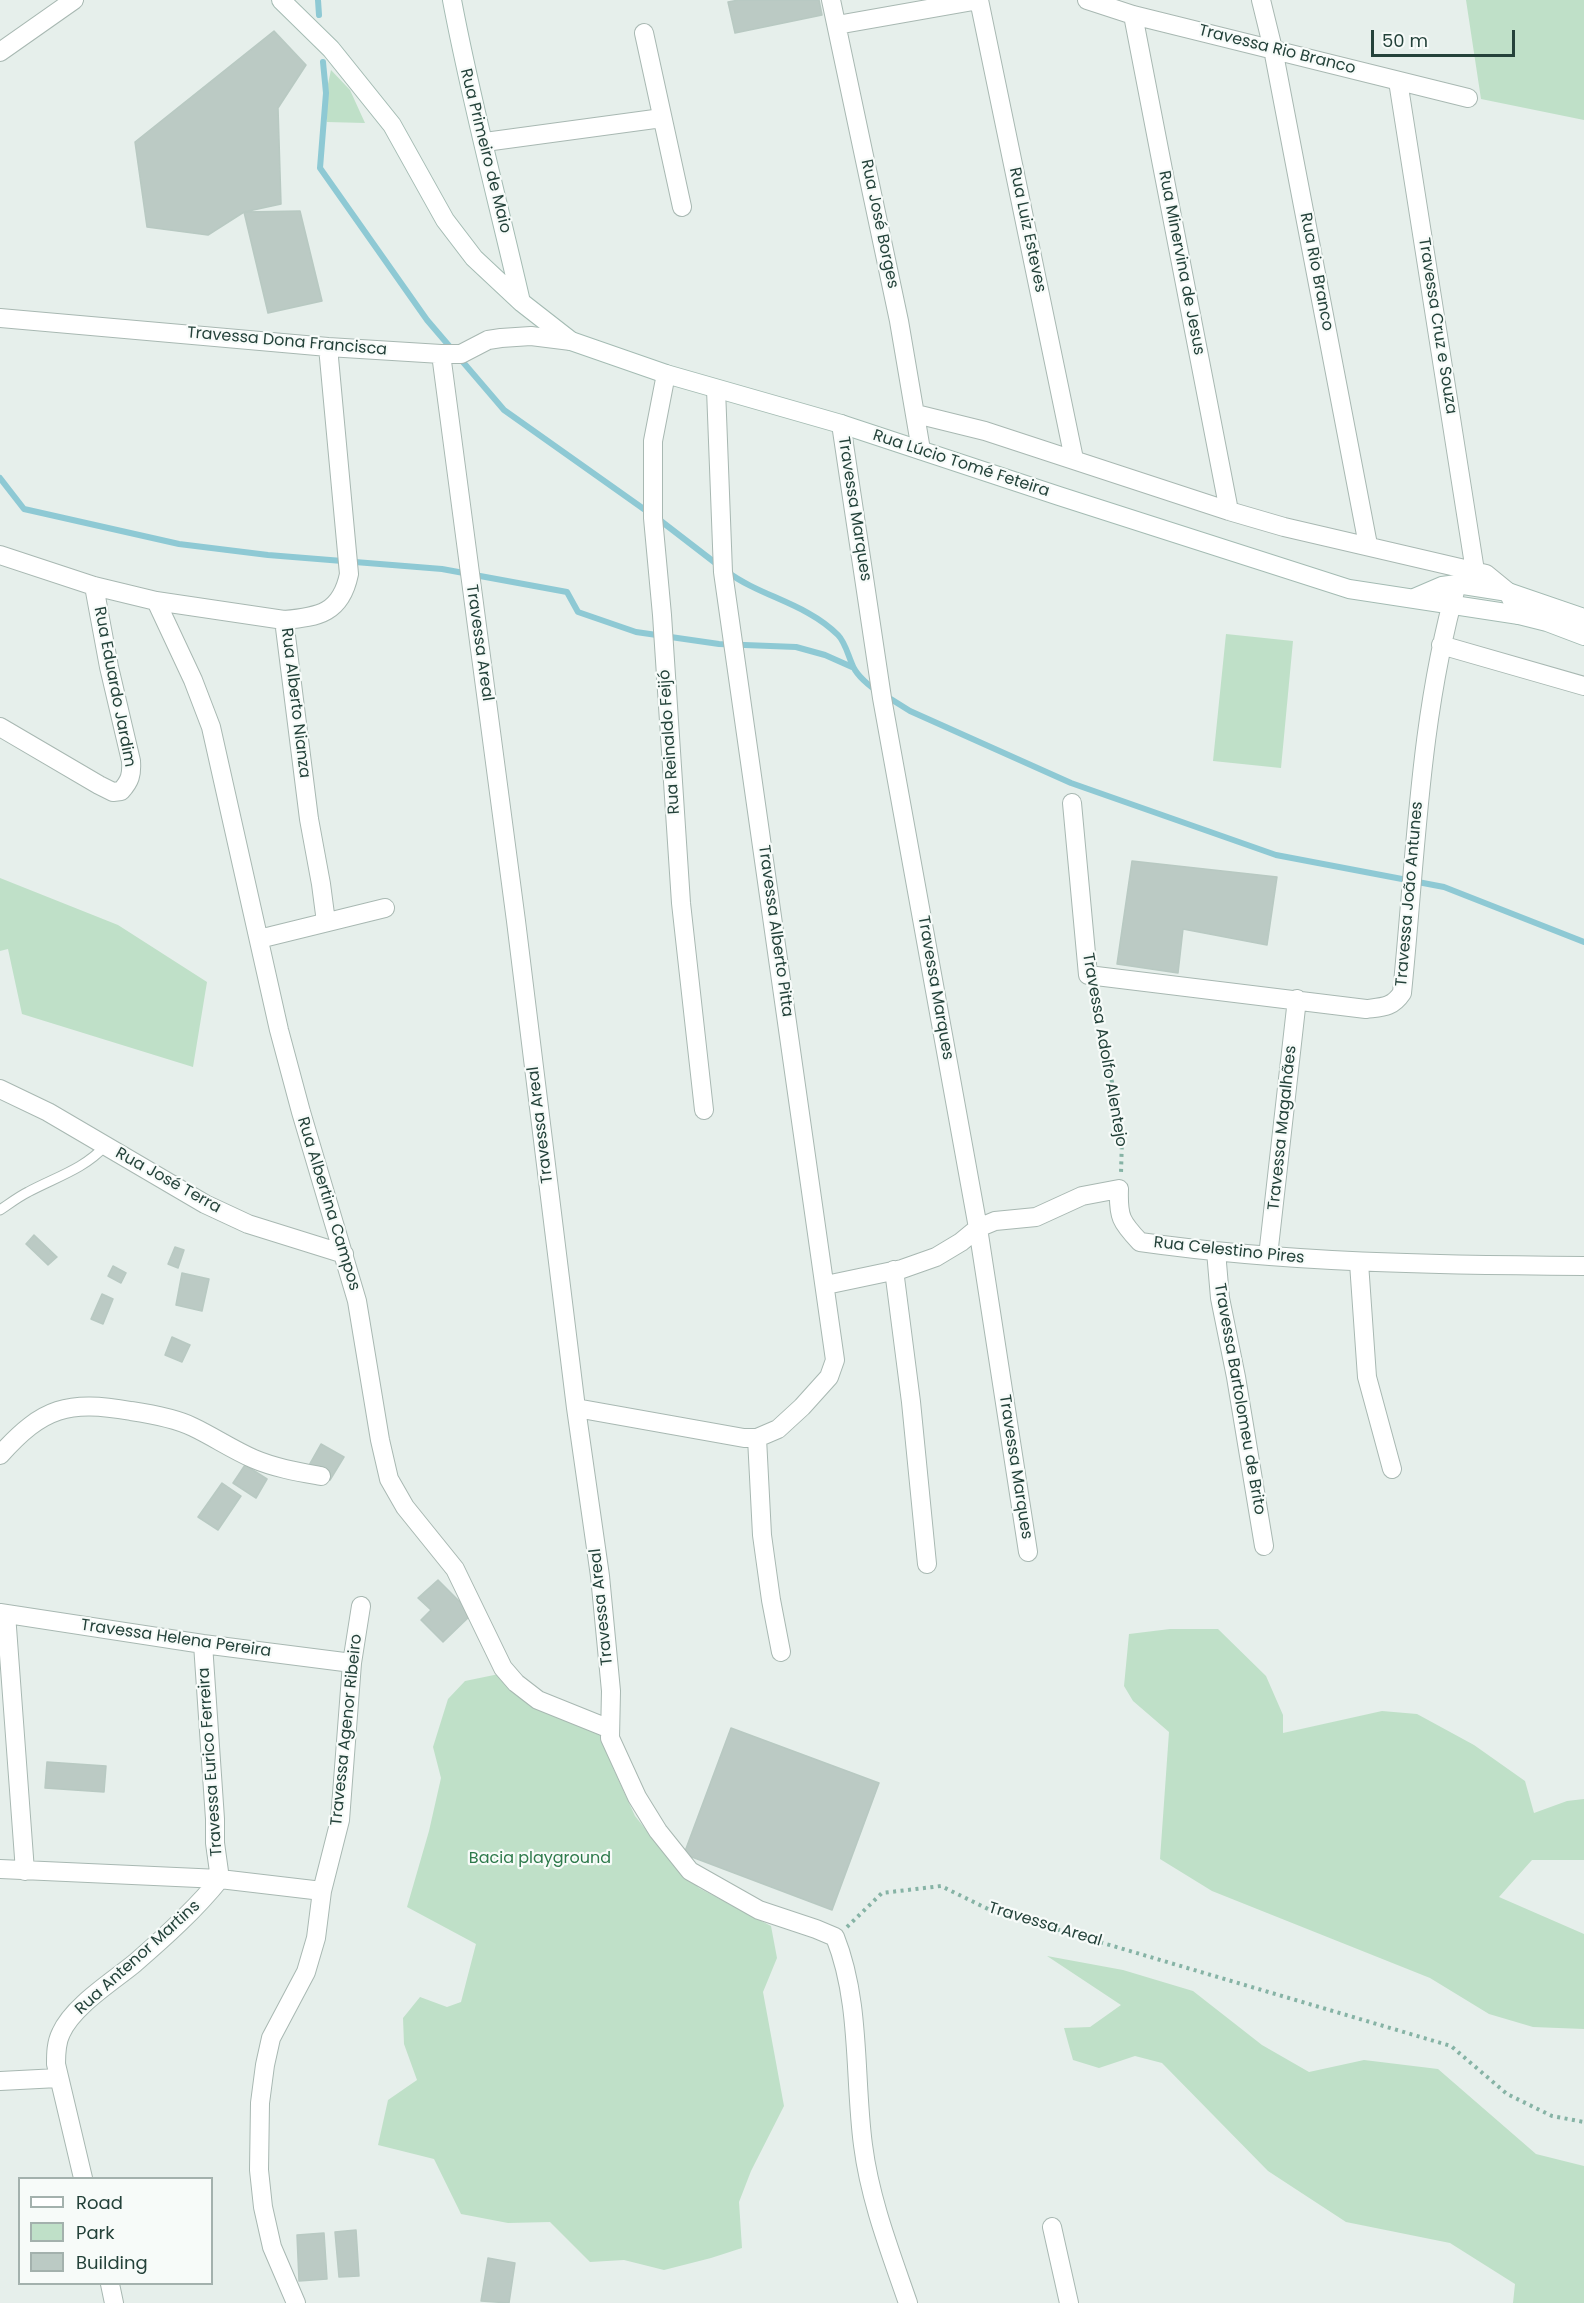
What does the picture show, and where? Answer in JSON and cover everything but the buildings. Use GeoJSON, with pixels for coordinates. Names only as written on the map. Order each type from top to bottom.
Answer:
{"type":"FeatureCollection","features":[{"type":"Feature","properties":{"kind":"street"},"geometry":{"type":"LineString","coordinates":[[0,52],[74,0]]}},
{"type":"Feature","properties":{"kind":"street","name":"Rua Lúcio Tomé Feteira"},"geometry":{"type":"LineString","coordinates":[[281,0],[331,49],[392,125],[445,220],[474,258],[521,302],[572,340],[666,374],[841,424],[1349,589],[1519,615],[1547,622],[1584,636]]}},
{"type":"Feature","properties":{"kind":"street","name":"Rua Primeiro de Maio"},"geometry":{"type":"LineString","coordinates":[[452,0],[465,68],[485,142],[521,302]]}},
{"type":"Feature","properties":{"kind":"street","name":"Rua José Borges"},"geometry":{"type":"LineString","coordinates":[[831,0],[916,414],[921,450]]}},
{"type":"Feature","properties":{"kind":"street"},"geometry":{"type":"LineString","coordinates":[[837,25],[979,0]]}},
{"type":"Feature","properties":{"kind":"street","name":"Rua Luiz Esteves"},"geometry":{"type":"LineString","coordinates":[[979,0],[1074,459]]}},
{"type":"Feature","properties":{"kind":"street","name":"Travessa Rio Branco"},"geometry":{"type":"LineString","coordinates":[[1087,0],[1133,15],[1468,98]]}},
{"type":"Feature","properties":{"kind":"street","name":"Rua Rio Branco"},"geometry":{"type":"LineString","coordinates":[[1261,0],[1273,48],[1368,545]]}},
{"type":"Feature","properties":{"kind":"street","name":"Rua Minervina de Jesus"},"geometry":{"type":"LineString","coordinates":[[1133,15],[1228,511]]}},
{"type":"Feature","properties":{"kind":"street"},"geometry":{"type":"LineString","coordinates":[[644,33],[682,207]]}},
{"type":"Feature","properties":{"kind":"street","name":"Travessa Cruz e Souza"},"geometry":{"type":"LineString","coordinates":[[1398,81],[1475,571]]}},
{"type":"Feature","properties":{"kind":"street"},"geometry":{"type":"LineString","coordinates":[[485,142],[662,117]]}},
{"type":"Feature","properties":{"kind":"street","name":"Travessa Dona Francisca"},"geometry":{"type":"LineString","coordinates":[[0,318],[328,347],[449,354]]}},
{"type":"Feature","properties":{"kind":"street"},"geometry":{"type":"LineString","coordinates":[[449,354],[488,340],[501,338],[531,336],[572,340]]}},
{"type":"Feature","properties":{"kind":"street","name":"Rua Alberto Nianza"},"geometry":{"type":"LineString","coordinates":[[326,922],[309,819],[284,620],[312,617],[327,611],[338,601],[345,589],[348,574],[328,347]]}},
{"type":"Feature","properties":{"kind":"street","name":"Travessa Areal"},"geometry":{"type":"LineString","coordinates":[[449,354],[466,551],[516,921],[576,1408],[600,1576],[611,1691],[610,1738],[637,1797],[658,1831],[690,1871],[759,1910],[835,1937]]}},
{"type":"Feature","properties":{"kind":"street","name":"Rua Reinaldo Feijó"},"geometry":{"type":"LineString","coordinates":[[666,374],[653,441],[653,518],[664,642],[681,903],[704,1110]]}},
{"type":"Feature","properties":{"kind":"street","name":"Travessa Alberto Pitta"},"geometry":{"type":"LineString","coordinates":[[716,389],[723,572],[835,1360],[829,1377],[802,1407],[778,1429],[757,1438]]}},
{"type":"Feature","properties":{"kind":"street","name":"Rua Lúcio Tomé Feteira"},"geometry":{"type":"LineString","coordinates":[[916,414],[985,431],[1228,511],[1486,574],[1508,592],[1519,615]]}},
{"type":"Feature","properties":{"kind":"street","name":"Travessa Marques"},"geometry":{"type":"LineString","coordinates":[[841,424],[882,698],[978,1228],[1028,1552]]}},
{"type":"Feature","properties":{"kind":"street"},"geometry":{"type":"LineString","coordinates":[[0,555],[94,586],[156,601],[284,620]]}},
{"type":"Feature","properties":{"kind":"street","name":"Rua Lúcio Tomé Feteira"},"geometry":{"type":"LineString","coordinates":[[1414,598],[1442,586],[1457,584],[1508,592],[1584,618]]}},
{"type":"Feature","properties":{"kind":"street","name":"Travessa João Antunes"},"geometry":{"type":"LineString","coordinates":[[1088,975],[1366,1009],[1395,1004],[1402,993],[1420,771],[1442,645],[1457,584]]}},
{"type":"Feature","properties":{"kind":"street","name":"Rua Eduardo Jardim"},"geometry":{"type":"LineString","coordinates":[[0,727],[113,792],[121,791],[129,782],[132,773],[131,762],[109,667],[94,586]]}},
{"type":"Feature","properties":{"kind":"street","name":"Rua Albertina Campos"},"geometry":{"type":"LineString","coordinates":[[156,601],[194,680],[211,727],[301,1112],[357,1301],[380,1440],[389,1479],[405,1507],[454,1569],[503,1668],[516,1683],[538,1700],[610,1729]]}},
{"type":"Feature","properties":{"kind":"street"},"geometry":{"type":"LineString","coordinates":[[1442,645],[1584,686]]}},
{"type":"Feature","properties":{"kind":"street","name":"Travessa Adolfo Alentejo"},"geometry":{"type":"LineString","coordinates":[[1072,803],[1088,975]]}},
{"type":"Feature","properties":{"kind":"street"},"geometry":{"type":"LineString","coordinates":[[259,939],[385,908]]}},
{"type":"Feature","properties":{"kind":"street","name":"Travessa Magalhães"},"geometry":{"type":"LineString","coordinates":[[1268,1256],[1297,999]]}},
{"type":"Feature","properties":{"kind":"street","name":"Rua José Terra"},"geometry":{"type":"LineString","coordinates":[[0,1089],[48,1112],[204,1204],[248,1224],[344,1254]]}},
{"type":"Feature","properties":{"kind":"street"},"geometry":{"type":"LineString","coordinates":[[826,1285],[894,1270],[936,1257],[961,1242],[978,1228],[995,1221],[1036,1217],[1082,1196],[1119,1189]]}},
{"type":"Feature","properties":{"kind":"street","name":"Rua Celestino Pires"},"geometry":{"type":"LineString","coordinates":[[1119,1189],[1118,1212],[1125,1226],[1140,1242],[1359,1263],[1584,1266]]}},
{"type":"Feature","properties":{"kind":"street","name":"Travessa Bartolomeu de Brito"},"geometry":{"type":"LineString","coordinates":[[1216,1251],[1220,1298],[1236,1377],[1264,1546]]}},
{"type":"Feature","properties":{"kind":"street"},"geometry":{"type":"LineString","coordinates":[[1359,1263],[1367,1377],[1392,1469]]}},
{"type":"Feature","properties":{"kind":"street"},"geometry":{"type":"LineString","coordinates":[[894,1270],[911,1402],[927,1564]]}},
{"type":"Feature","properties":{"kind":"street"},"geometry":{"type":"LineString","coordinates":[[0,1455],[18,1435],[47,1415],[60,1409],[93,1405],[142,1413],[190,1426],[256,1460],[321,1476]]}},
{"type":"Feature","properties":{"kind":"street"},"geometry":{"type":"LineString","coordinates":[[576,1408],[744,1438],[757,1438],[762,1535],[781,1652]]}},
{"type":"Feature","properties":{"kind":"street","name":"Travessa Agenor Ribeiro"},"geometry":{"type":"LineString","coordinates":[[296,2303],[272,2247],[263,2207],[259,2170],[261,2103],[265,2065],[271,2038],[306,1972],[316,1938],[322,1891],[340,1820],[352,1663],[361,1606]]}},
{"type":"Feature","properties":{"kind":"street"},"geometry":{"type":"LineString","coordinates":[[3,1614],[25,1871]]}},
{"type":"Feature","properties":{"kind":"street","name":"Travessa Helena Pereira"},"geometry":{"type":"LineString","coordinates":[[3,1614],[203,1644],[352,1663]]}},
{"type":"Feature","properties":{"kind":"street","name":"Travessa Eurico Ferreira"},"geometry":{"type":"LineString","coordinates":[[203,1644],[215,1843],[220,1879]]}},
{"type":"Feature","properties":{"kind":"street"},"geometry":{"type":"LineString","coordinates":[[0,1869],[220,1879],[322,1891]]}},
{"type":"Feature","properties":{"kind":"street","name":"Rua Antenor Martins"},"geometry":{"type":"LineString","coordinates":[[83,2177],[58,2078],[56,2047],[61,2032],[78,2010],[191,1912],[220,1879]]}},
{"type":"Feature","properties":{"kind":"street"},"geometry":{"type":"LineString","coordinates":[[835,1937],[848,1974],[863,2145],[871,2194],[908,2303]]}},
{"type":"Feature","properties":{"kind":"street"},"geometry":{"type":"LineString","coordinates":[[0,2081],[58,2078]]}},
{"type":"Feature","properties":{"kind":"street"},"geometry":{"type":"LineString","coordinates":[[1052,2227],[1069,2303]]}},
{"type":"Feature","properties":{"kind":"street"},"geometry":{"type":"LineString","coordinates":[[110,2285],[114,2303]]}},
{"type":"Feature","properties":{"kind":"lane"},"geometry":{"type":"LineString","coordinates":[[0,1210],[28,1192],[79,1168],[95,1157],[105,1146]]}},
{"type":"Feature","properties":{"kind":"path","name":"Travessa Adolfo Alentejo"},"geometry":{"type":"LineString","coordinates":[[1088,975],[1114,1091],[1122,1139],[1119,1189]]}},
{"type":"Feature","properties":{"kind":"path","name":"Travessa Areal"},"geometry":{"type":"LineString","coordinates":[[835,1937],[855,1921],[882,1893],[941,1886],[988,1909],[1450,2046],[1507,2094],[1552,2116],[1584,2122]]}},
{"type":"Feature","properties":{"kind":"green space"},"geometry":{"type":"Polygon","coordinates":[[[1466,0],[1584,0],[1584,120],[1481,99],[1466,0]]]}},
{"type":"Feature","properties":{"kind":"green space"},"geometry":{"type":"Polygon","coordinates":[[[331,70],[350,90],[365,123],[327,122],[326,93],[331,70]]]}},
{"type":"Feature","properties":{"kind":"green space"},"geometry":{"type":"Polygon","coordinates":[[[1226,634],[1293,641],[1281,768],[1213,761],[1226,634]]]}},
{"type":"Feature","properties":{"kind":"green space"},"geometry":{"type":"Polygon","coordinates":[[[0,878],[118,925],[207,982],[193,1067],[22,1014],[8,949],[0,951],[0,878]]]}},
{"type":"Feature","properties":{"kind":"green space"},"geometry":{"type":"Polygon","coordinates":[[[1170,1629],[1218,1629],[1266,1676],[1283,1715],[1283,1733],[1382,1711],[1417,1714],[1474,1745],[1525,1781],[1534,1813],[1567,1801],[1584,1799],[1584,1860],[1532,1860],[1499,1897],[1584,1934],[1584,2029],[1533,2027],[1489,2014],[1430,1978],[1212,1891],[1160,1859],[1169,1732],[1133,1701],[1124,1686],[1129,1634],[1170,1629]]]}},
{"type":"Feature","properties":{"kind":"green space","name":"Bacia playground"},"geometry":{"type":"Polygon","coordinates":[[[499,1674],[610,1738],[613,1768],[635,1816],[667,1856],[699,1888],[771,1926],[777,1958],[763,1992],[784,2106],[751,2171],[739,2202],[742,2248],[664,2270],[624,2260],[590,2262],[550,2222],[508,2223],[461,2214],[434,2159],[378,2145],[388,2100],[417,2080],[404,2044],[403,2018],[420,1997],[447,2007],[461,2002],[476,1944],[407,1907],[429,1831],[441,1778],[433,1747],[448,1699],[465,1681],[499,1674]]]}},
{"type":"Feature","properties":{"kind":"green space"},"geometry":{"type":"Polygon","coordinates":[[[1047,1956],[1123,1970],[1193,1991],[1262,2045],[1309,2072],[1364,2060],[1438,2069],[1536,2154],[1584,2166],[1584,2303],[1513,2303],[1515,2284],[1450,2243],[1346,2222],[1268,2171],[1162,2063],[1135,2056],[1099,2068],[1073,2060],[1064,2028],[1090,2027],[1121,2005],[1047,1956]]]}},
{"type":"Feature","properties":{"kind":"waterway"},"geometry":{"type":"LineString","coordinates":[[318,0],[319,15]]}},
{"type":"Feature","properties":{"kind":"waterway"},"geometry":{"type":"LineString","coordinates":[[323,62],[326,93],[320,168],[427,320],[504,410],[648,512]]}},
{"type":"Feature","properties":{"kind":"waterway"},"geometry":{"type":"LineString","coordinates":[[0,478],[24,509],[179,544],[268,555],[442,569],[567,592],[578,612],[636,632],[719,644],[796,647],[825,655],[852,667]]}},
{"type":"Feature","properties":{"kind":"waterway"},"geometry":{"type":"LineString","coordinates":[[657,518],[718,565]]}},
{"type":"Feature","properties":{"kind":"waterway"},"geometry":{"type":"LineString","coordinates":[[726,571],[825,624],[840,638],[856,672],[877,691]]}},
{"type":"Feature","properties":{"kind":"waterway"},"geometry":{"type":"LineString","coordinates":[[886,696],[910,711],[1071,783],[1276,855],[1444,887],[1584,942]]}}]}
